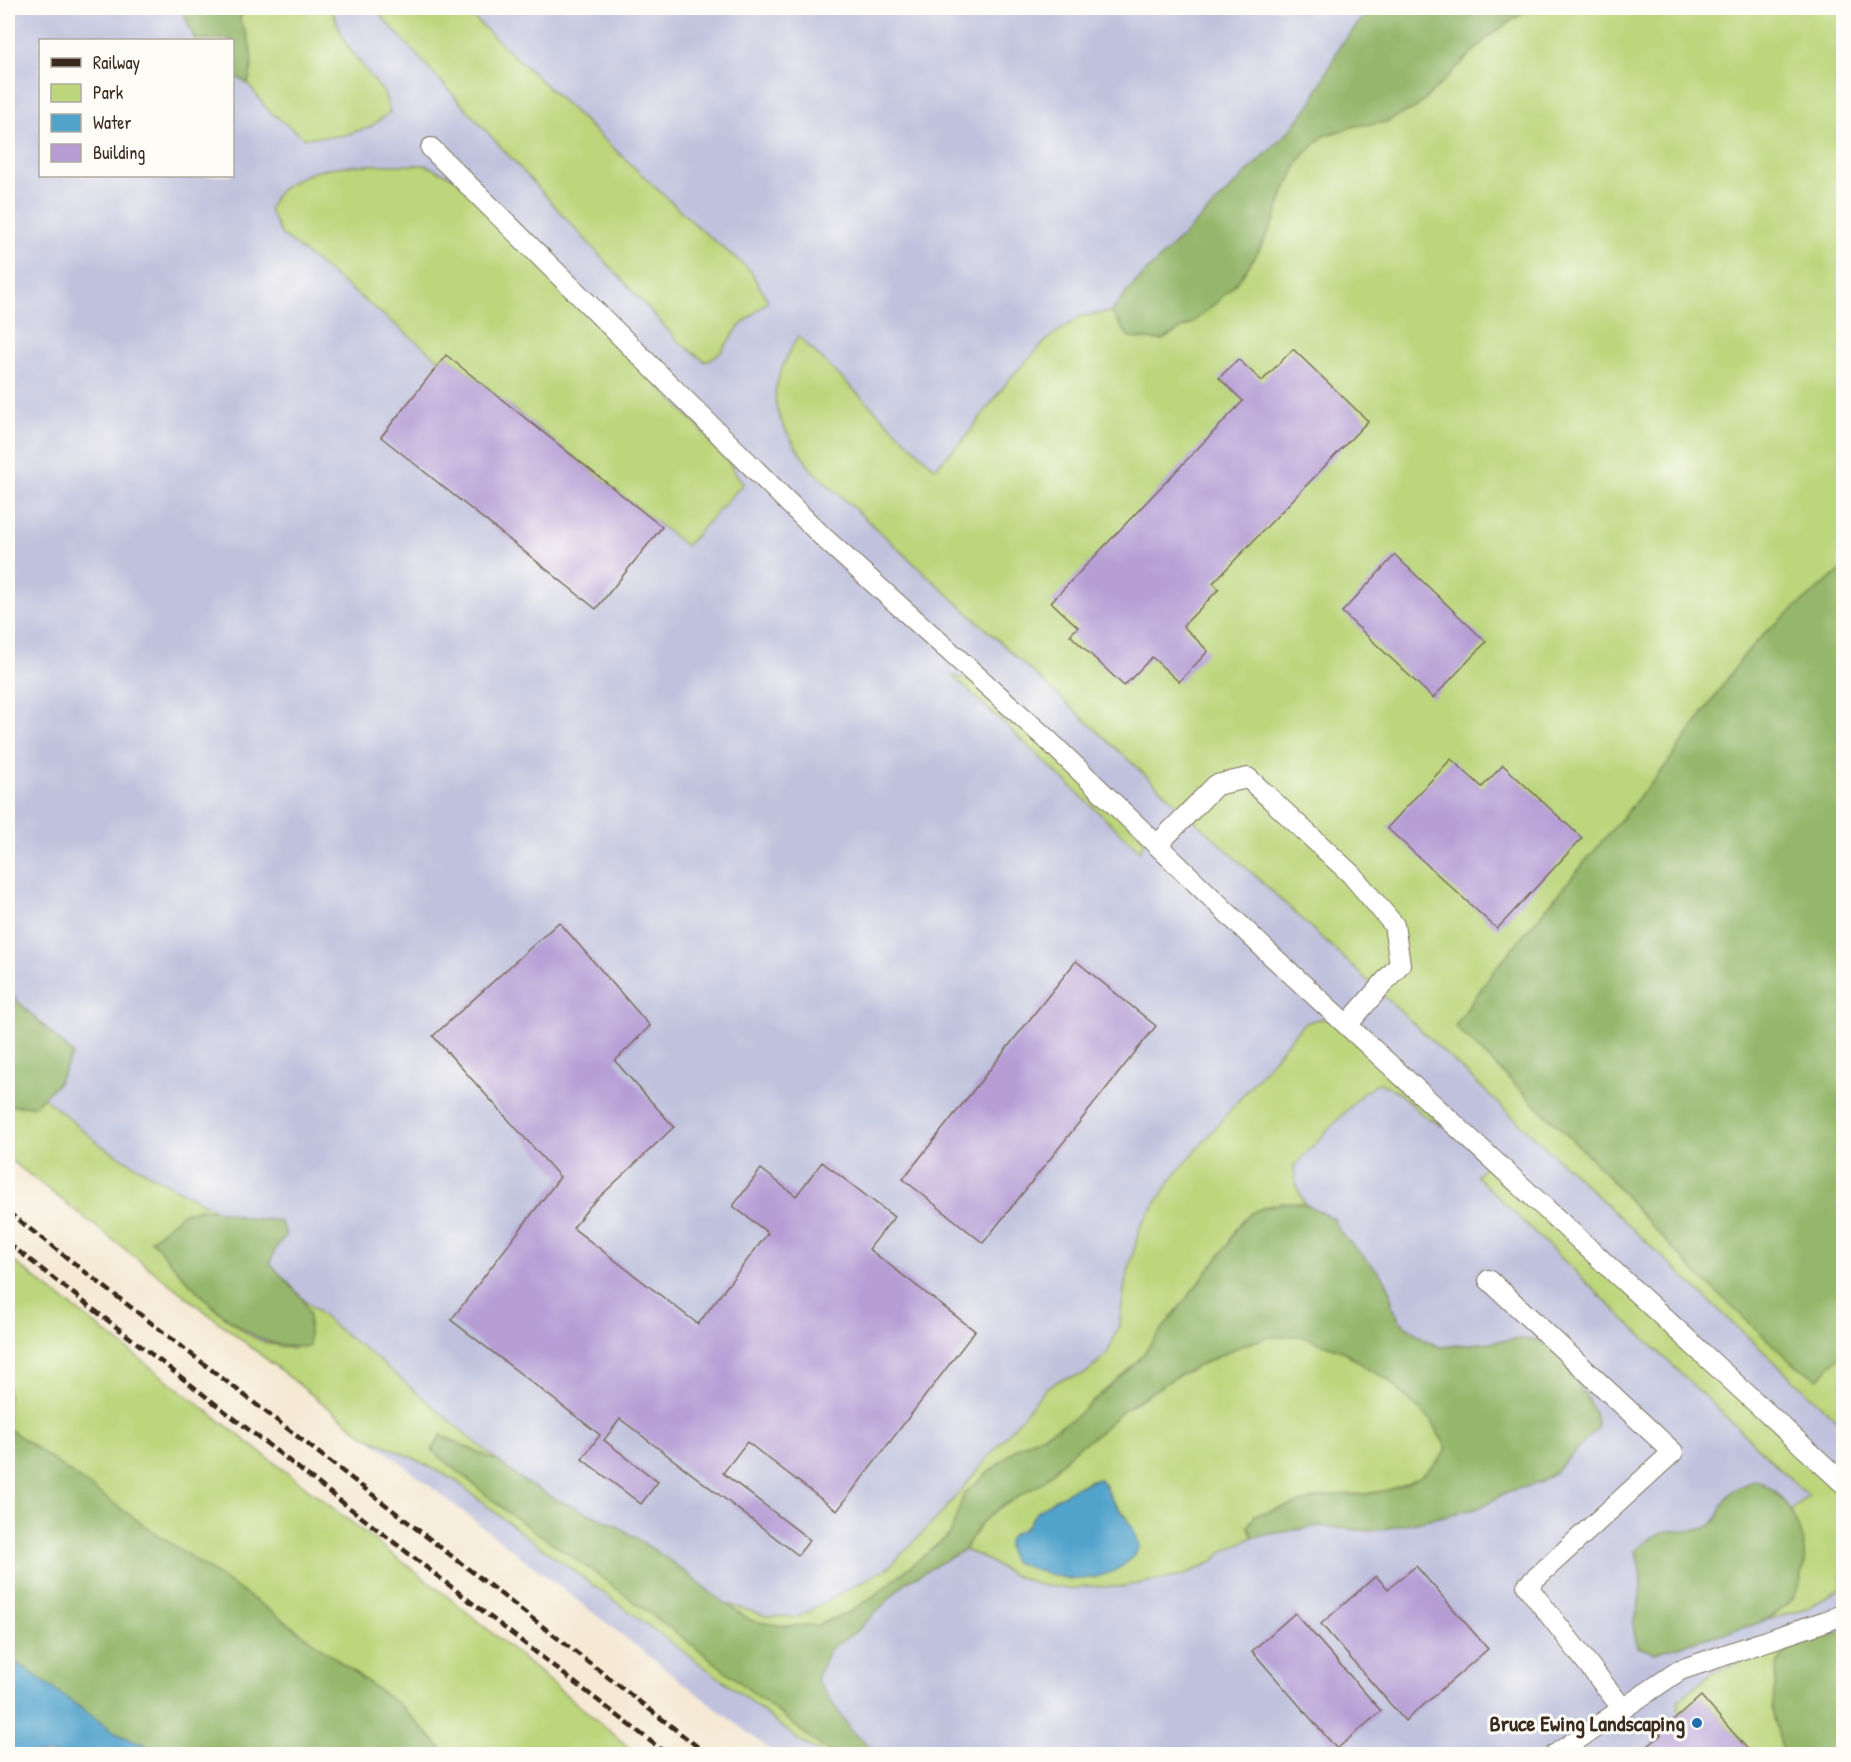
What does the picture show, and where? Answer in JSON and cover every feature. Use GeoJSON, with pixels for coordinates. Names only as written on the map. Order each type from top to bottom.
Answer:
{"type":"FeatureCollection","features":[{"type":"Feature","properties":{"kind":"lane"},"geometry":{"type":"LineString","coordinates":[[431,148],[824,538],[1049,741],[1347,1025],[1844,1484]]}},
{"type":"Feature","properties":{"kind":"lane"},"geometry":{"type":"LineString","coordinates":[[1157,845],[1216,785],[1248,778],[1351,874],[1394,925],[1400,964],[1347,1025]]}},
{"type":"Feature","properties":{"kind":"lane"},"geometry":{"type":"LineString","coordinates":[[1489,1280],[1673,1452],[1527,1586],[1623,1709]]}},
{"type":"Feature","properties":{"kind":"lane"},"geometry":{"type":"LineString","coordinates":[[1556,1755],[1680,1670],[1844,1613]]}},
{"type":"Feature","properties":{"kind":"shaded area"},"geometry":{"type":"Polygon","coordinates":[[[8,8],[1843,8],[1843,1754],[775,1754],[8,1158],[8,8]]]}},
{"type":"Feature","properties":{"kind":"green space"},"geometry":{"type":"Polygon","coordinates":[[[181,8],[242,8],[240,22],[248,37],[251,52],[248,84],[234,76],[234,39],[195,39],[181,8]]]}},
{"type":"Feature","properties":{"kind":"green space"},"geometry":{"type":"Polygon","coordinates":[[[242,8],[329,8],[346,44],[384,93],[390,112],[370,127],[341,136],[304,138],[268,110],[248,84],[252,67],[240,22],[242,8]]]}},
{"type":"Feature","properties":{"kind":"green space"},"geometry":{"type":"Polygon","coordinates":[[[374,8],[463,8],[699,228],[750,270],[768,301],[738,328],[721,352],[706,362],[678,341],[374,8]]]}},
{"type":"Feature","properties":{"kind":"green space"},"geometry":{"type":"Polygon","coordinates":[[[1371,8],[1530,8],[1488,37],[1417,107],[1386,122],[1355,126],[1323,136],[1300,159],[1285,189],[1274,221],[1258,252],[1239,280],[1192,323],[1162,340],[1130,338],[1111,312],[1131,287],[1292,128],[1311,103],[1340,46],[1371,8]]]}},
{"type":"Feature","properties":{"kind":"green space"},"geometry":{"type":"Polygon","coordinates":[[[1530,8],[1843,8],[1843,569],[1768,630],[1745,654],[1668,763],[1495,969],[1455,1026],[1601,1168],[1645,1219],[1840,1356],[1843,1346],[1843,1426],[1275,894],[810,468],[787,432],[776,404],[779,376],[798,336],[935,468],[965,438],[1011,377],[1050,337],[1081,316],[1111,312],[1130,338],[1162,340],[1192,323],[1239,280],[1258,252],[1274,221],[1285,189],[1300,159],[1323,136],[1355,126],[1386,122],[1417,107],[1488,37],[1530,8]]]}},
{"type":"Feature","properties":{"kind":"green space"},"geometry":{"type":"Polygon","coordinates":[[[425,165],[457,179],[699,427],[729,463],[743,484],[686,546],[446,355],[441,361],[281,234],[269,209],[278,193],[293,182],[310,174],[348,166],[425,165]]]}},
{"type":"Feature","properties":{"kind":"green space"},"geometry":{"type":"Polygon","coordinates":[[[1843,569],[1844,1346],[1840,1356],[1818,1379],[1790,1361],[1692,1269],[1601,1168],[1455,1026],[1495,969],[1668,763],[1745,654],[1768,630],[1843,569]]]}},
{"type":"Feature","properties":{"kind":"green space"},"geometry":{"type":"Polygon","coordinates":[[[953,676],[992,684],[1145,839],[1140,851],[953,676]]]}},
{"type":"Feature","properties":{"kind":"green space"},"geometry":{"type":"Polygon","coordinates":[[[8,992],[73,1054],[57,1084],[34,1106],[8,1106],[8,992]]]}},
{"type":"Feature","properties":{"kind":"green space"},"geometry":{"type":"Polygon","coordinates":[[[1318,1019],[1343,1019],[1443,1127],[1385,1085],[1378,1083],[1362,1094],[1294,1166],[1295,1183],[1305,1204],[1268,1206],[1249,1216],[1136,1363],[1074,1418],[1017,1448],[964,1494],[951,1534],[874,1596],[848,1613],[817,1625],[784,1626],[752,1621],[724,1603],[767,1616],[798,1617],[889,1567],[941,1514],[1046,1388],[1062,1379],[1085,1374],[1107,1354],[1119,1326],[1125,1284],[1140,1227],[1171,1180],[1303,1024],[1318,1019]]]}},
{"type":"Feature","properties":{"kind":"green space"},"geometry":{"type":"Polygon","coordinates":[[[43,1097],[102,1146],[216,1210],[199,1209],[151,1240],[202,1296],[232,1323],[261,1341],[293,1349],[309,1314],[303,1299],[499,1462],[441,1435],[432,1450],[510,1514],[590,1569],[694,1646],[831,1754],[823,1754],[801,1742],[740,1693],[507,1522],[456,1481],[365,1436],[8,1158],[8,1106],[33,1106],[43,1097]]]}},
{"type":"Feature","properties":{"kind":"green space"},"geometry":{"type":"Polygon","coordinates":[[[1496,1158],[1843,1494],[1843,1587],[1804,1610],[1764,1621],[1778,1612],[1802,1540],[1791,1510],[1808,1496],[1476,1176],[1496,1158]]]}},
{"type":"Feature","properties":{"kind":"green space"},"geometry":{"type":"Polygon","coordinates":[[[1290,1202],[1305,1204],[1333,1218],[1340,1232],[1384,1278],[1391,1292],[1392,1307],[1400,1321],[1425,1340],[1440,1347],[1520,1339],[1536,1340],[1551,1346],[1562,1357],[1587,1398],[1595,1413],[1598,1428],[1553,1474],[1539,1483],[1507,1492],[1479,1508],[1384,1529],[1368,1531],[1319,1526],[1253,1537],[1248,1526],[1255,1515],[1328,1496],[1365,1494],[1401,1486],[1423,1475],[1447,1448],[1431,1421],[1385,1377],[1371,1371],[1345,1352],[1301,1336],[1268,1337],[1238,1347],[1179,1375],[1123,1410],[1099,1433],[1073,1451],[1042,1483],[999,1508],[981,1523],[964,1550],[906,1582],[857,1631],[830,1649],[816,1679],[853,1733],[879,1754],[831,1754],[694,1646],[590,1569],[510,1514],[432,1450],[441,1435],[499,1462],[525,1482],[555,1499],[616,1525],[671,1561],[724,1603],[752,1621],[784,1626],[817,1625],[848,1613],[874,1596],[950,1534],[964,1494],[1017,1448],[1074,1418],[1136,1363],[1228,1245],[1239,1224],[1245,1218],[1259,1209],[1290,1202]]]}},
{"type":"Feature","properties":{"kind":"green space"},"geometry":{"type":"Polygon","coordinates":[[[199,1209],[216,1210],[247,1218],[280,1221],[286,1235],[276,1248],[270,1263],[303,1299],[309,1314],[309,1346],[286,1346],[263,1340],[242,1328],[201,1295],[151,1240],[183,1213],[199,1209]]]}},
{"type":"Feature","properties":{"kind":"green space"},"geometry":{"type":"Polygon","coordinates":[[[8,1257],[461,1607],[637,1754],[447,1754],[403,1708],[278,1616],[151,1530],[8,1428],[8,1257]]]}},
{"type":"Feature","properties":{"kind":"green space"},"geometry":{"type":"Polygon","coordinates":[[[1301,1336],[1345,1352],[1371,1371],[1385,1377],[1431,1421],[1447,1448],[1423,1475],[1401,1486],[1365,1494],[1328,1496],[1255,1515],[1248,1526],[1253,1537],[1224,1551],[1212,1562],[1182,1576],[1119,1587],[1086,1586],[1071,1589],[1039,1585],[1009,1573],[980,1556],[964,1550],[981,1523],[999,1508],[1042,1483],[1073,1451],[1099,1433],[1123,1410],[1179,1375],[1238,1347],[1268,1337],[1301,1336]],[[1091,1480],[1076,1487],[1036,1514],[1026,1527],[1012,1536],[1061,1577],[1069,1579],[1102,1575],[1127,1517],[1111,1499],[1106,1485],[1091,1480]]]}},
{"type":"Feature","properties":{"kind":"green space"},"geometry":{"type":"Polygon","coordinates":[[[8,1428],[151,1530],[278,1616],[403,1708],[447,1754],[163,1754],[117,1734],[8,1658],[8,1428]]]}},
{"type":"Feature","properties":{"kind":"green space"},"geometry":{"type":"Polygon","coordinates":[[[1755,1480],[1772,1489],[1784,1501],[1800,1533],[1804,1559],[1803,1572],[1793,1596],[1775,1614],[1753,1625],[1654,1653],[1638,1647],[1634,1621],[1641,1593],[1641,1583],[1636,1550],[1652,1537],[1663,1532],[1699,1530],[1710,1526],[1730,1495],[1755,1480]]]}},
{"type":"Feature","properties":{"kind":"green space"},"geometry":{"type":"Polygon","coordinates":[[[1843,1630],[1843,1754],[1784,1754],[1772,1711],[1778,1663],[1788,1649],[1802,1641],[1833,1635],[1843,1630]]]}},
{"type":"Feature","properties":{"kind":"green space"},"geometry":{"type":"Polygon","coordinates":[[[1802,1641],[1788,1649],[1772,1711],[1784,1754],[1752,1754],[1701,1697],[1681,1713],[1677,1709],[1679,1699],[1711,1673],[1802,1641]]]}},
{"type":"Feature","properties":{"kind":"water"},"geometry":{"type":"Polygon","coordinates":[[[1100,1479],[1132,1527],[1137,1539],[1139,1547],[1126,1563],[1098,1577],[1077,1579],[1053,1575],[1013,1562],[1008,1545],[1012,1535],[1024,1529],[1040,1509],[1075,1488],[1100,1479]]]}},
{"type":"Feature","properties":{"kind":"water"},"geometry":{"type":"Polygon","coordinates":[[[8,1658],[117,1734],[163,1754],[8,1754],[8,1658]]]}},
{"type":"Feature","properties":{"kind":"building"},"geometry":{"type":"Polygon","coordinates":[[[1293,349],[1368,421],[1213,583],[1219,589],[1183,626],[1208,651],[1179,682],[1152,657],[1124,686],[1070,635],[1078,627],[1051,602],[1243,401],[1219,378],[1238,359],[1262,381],[1293,349]]]}},
{"type":"Feature","properties":{"kind":"building"},"geometry":{"type":"Polygon","coordinates":[[[446,355],[662,527],[596,609],[381,437],[446,355]]]}},
{"type":"Feature","properties":{"kind":"building"},"geometry":{"type":"Polygon","coordinates":[[[1395,555],[1486,642],[1433,698],[1342,612],[1395,555]]]}},
{"type":"Feature","properties":{"kind":"building"},"geometry":{"type":"Polygon","coordinates":[[[1451,759],[1482,787],[1503,765],[1582,838],[1497,929],[1387,828],[1451,759]]]}},
{"type":"Feature","properties":{"kind":"building"},"geometry":{"type":"Polygon","coordinates":[[[559,922],[650,1026],[615,1061],[674,1127],[589,1207],[573,1228],[698,1324],[768,1233],[733,1206],[761,1169],[796,1196],[822,1162],[894,1217],[869,1249],[975,1331],[837,1511],[747,1442],[723,1473],[810,1540],[798,1555],[620,1419],[604,1440],[658,1482],[641,1504],[582,1459],[600,1435],[451,1320],[560,1177],[433,1036],[559,922]]]}},
{"type":"Feature","properties":{"kind":"building"},"geometry":{"type":"Polygon","coordinates":[[[1076,961],[1156,1026],[983,1243],[903,1179],[1076,961]]]}},
{"type":"Feature","properties":{"kind":"building"},"geometry":{"type":"Polygon","coordinates":[[[1416,1566],[1488,1649],[1405,1721],[1321,1624],[1376,1576],[1388,1589],[1416,1566]]]}},
{"type":"Feature","properties":{"kind":"building"},"geometry":{"type":"Polygon","coordinates":[[[1295,1613],[1381,1711],[1337,1749],[1252,1651],[1295,1613]]]}},
{"type":"Feature","properties":{"kind":"building","name":"Bruce Ewing Landscaping"},"geometry":{"type":"Polygon","coordinates":[[[1701,1696],[1752,1754],[1639,1754],[1661,1735],[1659,1733],[1701,1696]]]}},
{"type":"Feature","properties":{"kind":"railway"},"geometry":{"type":"LineString","coordinates":[[8,1212],[707,1754]]}},
{"type":"Feature","properties":{"kind":"railway"},"geometry":{"type":"LineString","coordinates":[[8,1243],[667,1754]]}},
{"type":"Feature","properties":{"kind":"place","name":"Bruce Ewing Landscaping"},"geometry":{"type":"Point","coordinates":[1697,1723]}}]}
